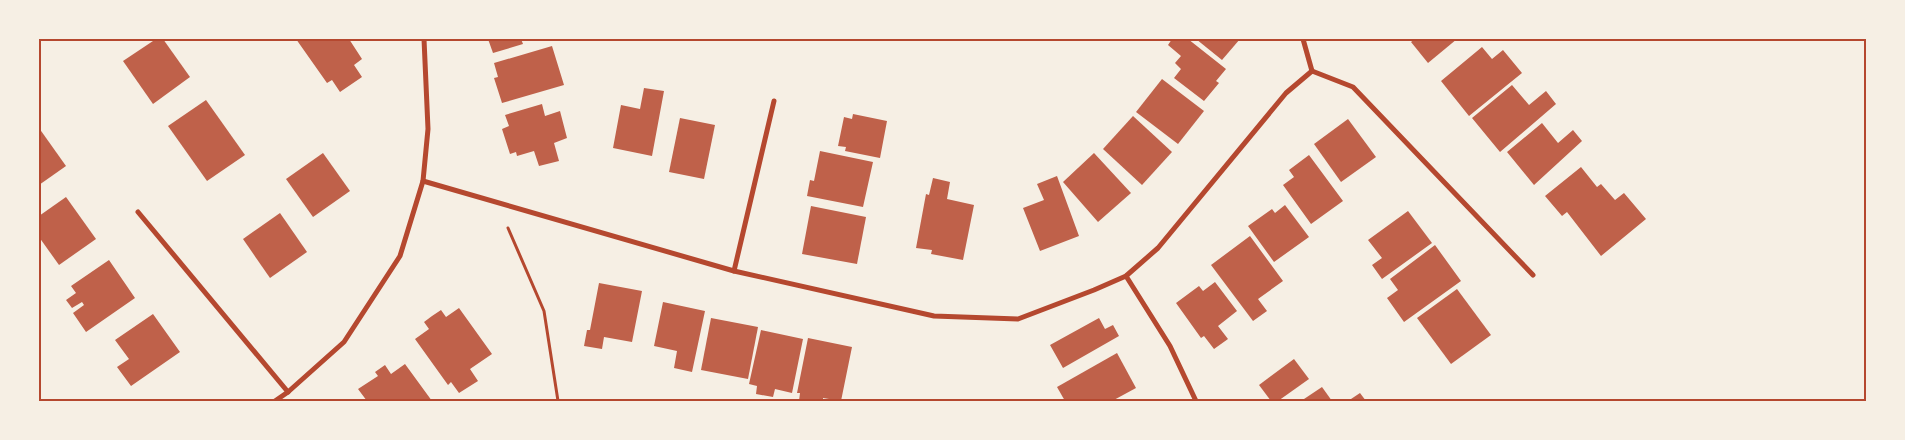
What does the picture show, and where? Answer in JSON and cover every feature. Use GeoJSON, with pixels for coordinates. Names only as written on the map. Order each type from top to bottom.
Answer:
{"type":"FeatureCollection","features":[{"type":"Feature","properties":{"kind":"street"},"geometry":{"type":"LineString","coordinates":[[275,401],[288,392],[344,342],[400,256],[423,181],[428,129],[424,39]]}},
{"type":"Feature","properties":{"kind":"street"},"geometry":{"type":"LineString","coordinates":[[1303,39],[1312,71]]}},
{"type":"Feature","properties":{"kind":"street"},"geometry":{"type":"LineString","coordinates":[[423,181],[734,271],[934,316],[1018,319],[1126,276],[1158,248],[1286,93],[1312,71]]}},
{"type":"Feature","properties":{"kind":"street"},"geometry":{"type":"LineString","coordinates":[[1312,71],[1353,87],[1532,275]]}},
{"type":"Feature","properties":{"kind":"street"},"geometry":{"type":"LineString","coordinates":[[734,271],[774,101]]}},
{"type":"Feature","properties":{"kind":"street"},"geometry":{"type":"LineString","coordinates":[[138,212],[288,392]]}},
{"type":"Feature","properties":{"kind":"street"},"geometry":{"type":"LineString","coordinates":[[1126,276],[1170,346],[1196,401]]}},
{"type":"Feature","properties":{"kind":"path"},"geometry":{"type":"LineString","coordinates":[[498,202],[544,311],[558,401]]}},
{"type":"Feature","properties":{"kind":"building"},"geometry":{"type":"Polygon","coordinates":[[[156,39],[163,39],[190,77],[153,104],[123,61],[156,39]]]}},
{"type":"Feature","properties":{"kind":"building"},"geometry":{"type":"Polygon","coordinates":[[[296,39],[349,39],[362,59],[354,65],[362,77],[340,92],[332,80],[327,83],[296,39]]]}},
{"type":"Feature","properties":{"kind":"building"},"geometry":{"type":"Polygon","coordinates":[[[488,39],[521,39],[523,44],[493,53],[488,39]]]}},
{"type":"Feature","properties":{"kind":"building"},"geometry":{"type":"Polygon","coordinates":[[[1172,39],[1188,39],[1226,69],[1216,81],[1219,83],[1204,101],[1174,78],[1181,69],[1175,63],[1181,56],[1168,45],[1172,39]]]}},
{"type":"Feature","properties":{"kind":"building"},"geometry":{"type":"Polygon","coordinates":[[[1196,39],[1240,39],[1222,60],[1196,39]]]}},
{"type":"Feature","properties":{"kind":"building"},"geometry":{"type":"Polygon","coordinates":[[[1415,39],[1457,39],[1428,63],[1411,42],[1415,39]]]}},
{"type":"Feature","properties":{"kind":"building"},"geometry":{"type":"Polygon","coordinates":[[[552,46],[564,85],[502,103],[494,78],[498,77],[494,63],[552,46]]]}},
{"type":"Feature","properties":{"kind":"building"},"geometry":{"type":"Polygon","coordinates":[[[1482,47],[1492,59],[1503,50],[1522,73],[1469,116],[1441,81],[1482,47]]]}},
{"type":"Feature","properties":{"kind":"building"},"geometry":{"type":"Polygon","coordinates":[[[1162,79],[1204,111],[1178,144],[1136,112],[1162,79]]]}},
{"type":"Feature","properties":{"kind":"building"},"geometry":{"type":"Polygon","coordinates":[[[1512,85],[1529,105],[1546,91],[1556,104],[1500,152],[1472,118],[1512,85]]]}},
{"type":"Feature","properties":{"kind":"building"},"geometry":{"type":"Polygon","coordinates":[[[644,88],[664,91],[652,156],[613,148],[621,105],[640,109],[644,88]]]}},
{"type":"Feature","properties":{"kind":"building"},"geometry":{"type":"Polygon","coordinates":[[[206,100],[245,155],[207,181],[168,126],[206,100]]]}},
{"type":"Feature","properties":{"kind":"building"},"geometry":{"type":"Polygon","coordinates":[[[542,104],[545,116],[560,111],[567,138],[554,143],[559,161],[539,166],[534,151],[517,156],[516,152],[510,154],[502,129],[509,126],[505,115],[542,104]]]}},
{"type":"Feature","properties":{"kind":"building"},"geometry":{"type":"Polygon","coordinates":[[[853,114],[887,121],[880,158],[845,151],[846,147],[838,146],[844,117],[852,119],[853,114]]]}},
{"type":"Feature","properties":{"kind":"building"},"geometry":{"type":"Polygon","coordinates":[[[1133,116],[1172,152],[1142,185],[1103,149],[1133,116]]]}},
{"type":"Feature","properties":{"kind":"building"},"geometry":{"type":"Polygon","coordinates":[[[680,118],[715,125],[704,179],[669,172],[680,118]]]}},
{"type":"Feature","properties":{"kind":"building"},"geometry":{"type":"Polygon","coordinates":[[[1348,119],[1376,157],[1341,182],[1314,144],[1348,119]]]}},
{"type":"Feature","properties":{"kind":"building"},"geometry":{"type":"Polygon","coordinates":[[[1542,123],[1558,143],[1573,130],[1582,141],[1534,185],[1507,152],[1542,123]]]}},
{"type":"Feature","properties":{"kind":"building"},"geometry":{"type":"Polygon","coordinates":[[[39,128],[66,166],[39,185],[39,128]]]}},
{"type":"Feature","properties":{"kind":"building"},"geometry":{"type":"Polygon","coordinates":[[[820,151],[873,162],[863,207],[807,196],[810,180],[814,181],[820,151]]]}},
{"type":"Feature","properties":{"kind":"building"},"geometry":{"type":"Polygon","coordinates":[[[323,153],[350,191],[313,217],[286,179],[323,153]]]}},
{"type":"Feature","properties":{"kind":"building"},"geometry":{"type":"Polygon","coordinates":[[[1094,153],[1131,193],[1098,222],[1063,182],[1094,153]]]}},
{"type":"Feature","properties":{"kind":"building"},"geometry":{"type":"Polygon","coordinates":[[[1309,155],[1343,201],[1311,224],[1283,185],[1294,177],[1289,170],[1309,155]]]}},
{"type":"Feature","properties":{"kind":"building"},"geometry":{"type":"Polygon","coordinates":[[[1581,167],[1597,187],[1601,184],[1615,200],[1624,193],[1646,219],[1601,256],[1567,212],[1562,216],[1545,196],[1581,167]]]}},
{"type":"Feature","properties":{"kind":"building"},"geometry":{"type":"Polygon","coordinates":[[[1057,176],[1079,236],[1040,251],[1023,208],[1044,200],[1037,184],[1057,176]]]}},
{"type":"Feature","properties":{"kind":"building"},"geometry":{"type":"Polygon","coordinates":[[[933,178],[950,182],[947,199],[974,205],[963,260],[931,254],[932,250],[916,248],[926,194],[929,195],[933,178]]]}},
{"type":"Feature","properties":{"kind":"building"},"geometry":{"type":"Polygon","coordinates":[[[66,197],[96,239],[59,265],[39,237],[39,216],[66,197]]]}},
{"type":"Feature","properties":{"kind":"building"},"geometry":{"type":"Polygon","coordinates":[[[1285,205],[1309,237],[1274,262],[1248,226],[1272,209],[1275,213],[1285,205]]]}},
{"type":"Feature","properties":{"kind":"building"},"geometry":{"type":"Polygon","coordinates":[[[811,206],[866,217],[857,264],[802,254],[811,206]]]}},
{"type":"Feature","properties":{"kind":"building"},"geometry":{"type":"Polygon","coordinates":[[[1408,211],[1432,243],[1382,279],[1372,265],[1382,258],[1368,240],[1408,211]]]}},
{"type":"Feature","properties":{"kind":"building"},"geometry":{"type":"Polygon","coordinates":[[[280,213],[307,252],[270,278],[243,239],[280,213]]]}},
{"type":"Feature","properties":{"kind":"building"},"geometry":{"type":"Polygon","coordinates":[[[1250,236],[1283,281],[1258,299],[1267,311],[1253,321],[1211,265],[1250,236]]]}},
{"type":"Feature","properties":{"kind":"building"},"geometry":{"type":"Polygon","coordinates":[[[1435,245],[1461,281],[1404,322],[1387,298],[1398,290],[1390,279],[1435,245]]]}},
{"type":"Feature","properties":{"kind":"building"},"geometry":{"type":"Polygon","coordinates":[[[109,260],[135,298],[86,332],[73,313],[84,305],[82,302],[72,308],[66,300],[76,293],[71,286],[109,260]]]}},
{"type":"Feature","properties":{"kind":"building"},"geometry":{"type":"Polygon","coordinates":[[[1215,282],[1237,311],[1218,326],[1228,339],[1214,349],[1204,336],[1201,338],[1176,303],[1199,286],[1203,291],[1215,282]]]}},
{"type":"Feature","properties":{"kind":"building"},"geometry":{"type":"Polygon","coordinates":[[[599,283],[642,291],[632,342],[604,337],[602,349],[584,346],[587,330],[590,330],[599,283]]]}},
{"type":"Feature","properties":{"kind":"building"},"geometry":{"type":"Polygon","coordinates":[[[1457,289],[1491,335],[1451,364],[1417,318],[1457,289]]]}},
{"type":"Feature","properties":{"kind":"building"},"geometry":{"type":"Polygon","coordinates":[[[663,302],[705,311],[692,372],[674,368],[677,351],[654,346],[663,302]]]}},
{"type":"Feature","properties":{"kind":"building"},"geometry":{"type":"Polygon","coordinates":[[[459,308],[492,354],[470,369],[478,381],[459,393],[451,382],[448,385],[415,339],[429,329],[424,322],[432,316],[441,310],[446,317],[459,308]]]}},
{"type":"Feature","properties":{"kind":"building"},"geometry":{"type":"Polygon","coordinates":[[[153,314],[180,352],[131,386],[117,367],[129,359],[115,340],[153,314]]]}},
{"type":"Feature","properties":{"kind":"building"},"geometry":{"type":"Polygon","coordinates":[[[711,318],[758,327],[748,379],[701,370],[711,318]]]}},
{"type":"Feature","properties":{"kind":"building"},"geometry":{"type":"Polygon","coordinates":[[[1099,318],[1105,329],[1113,325],[1119,336],[1063,368],[1050,345],[1099,318]]]}},
{"type":"Feature","properties":{"kind":"building"},"geometry":{"type":"Polygon","coordinates":[[[761,330],[803,339],[792,393],[775,389],[773,397],[756,394],[757,386],[749,384],[761,330]]]}},
{"type":"Feature","properties":{"kind":"building"},"geometry":{"type":"Polygon","coordinates":[[[808,338],[852,347],[841,401],[823,398],[823,401],[799,401],[800,393],[797,393],[808,338]]]}},
{"type":"Feature","properties":{"kind":"building"},"geometry":{"type":"Polygon","coordinates":[[[1117,353],[1136,388],[1112,401],[1065,401],[1057,387],[1117,353]]]}},
{"type":"Feature","properties":{"kind":"building"},"geometry":{"type":"Polygon","coordinates":[[[1294,359],[1309,379],[1278,401],[1271,401],[1259,385],[1294,359]]]}},
{"type":"Feature","properties":{"kind":"building"},"geometry":{"type":"Polygon","coordinates":[[[405,364],[432,401],[367,401],[358,389],[378,376],[375,372],[385,365],[391,374],[405,364]]]}},
{"type":"Feature","properties":{"kind":"building"},"geometry":{"type":"Polygon","coordinates":[[[1322,387],[1332,401],[1301,401],[1322,387]]]}},
{"type":"Feature","properties":{"kind":"building"},"geometry":{"type":"Polygon","coordinates":[[[1360,393],[1366,401],[1348,401],[1360,393]]]}}]}
